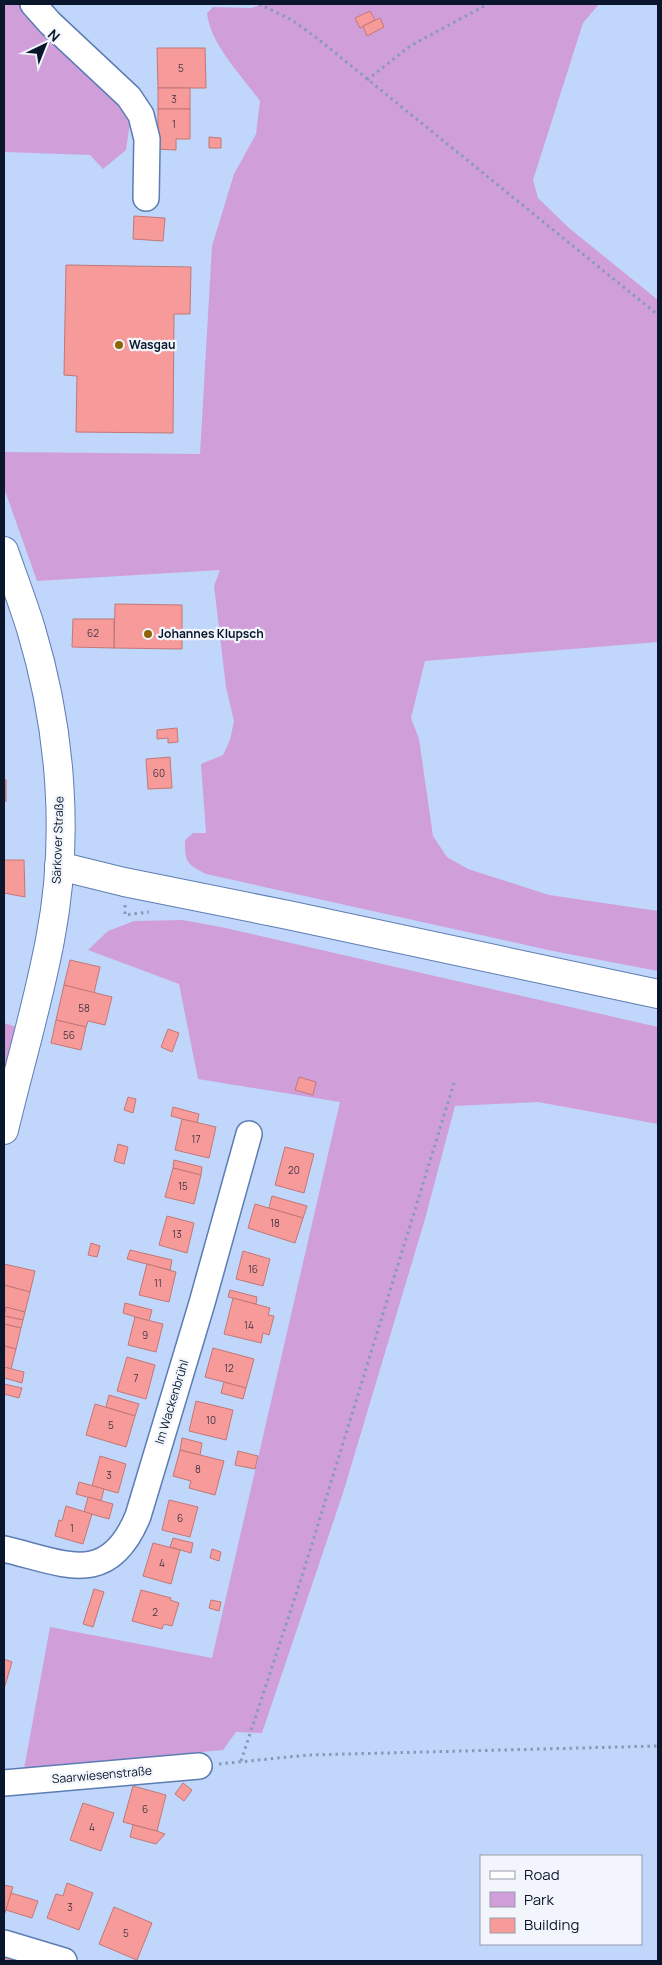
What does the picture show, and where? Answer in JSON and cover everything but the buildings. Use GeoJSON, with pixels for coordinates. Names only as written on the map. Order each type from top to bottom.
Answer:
{"type":"FeatureCollection","features":[{"type":"Feature","properties":{"kind":"main road","name":"Särkover Straße"},"geometry":{"type":"LineString","coordinates":[[4,551],[31,630],[52,718],[60,805],[59,866],[50,939],[4,1130]]}},
{"type":"Feature","properties":{"kind":"main road"},"geometry":{"type":"LineString","coordinates":[[59,866],[124,882],[658,994]]}},
{"type":"Feature","properties":{"kind":"street"},"geometry":{"type":"LineString","coordinates":[[33,4],[50,23],[129,97],[141,115],[148,138],[146,198]]}},
{"type":"Feature","properties":{"kind":"street","name":"Im Wackenbrühl"},"geometry":{"type":"LineString","coordinates":[[4,1549],[79,1566],[92,1564],[108,1558],[120,1548],[130,1535],[138,1516],[199,1312],[249,1134]]}},
{"type":"Feature","properties":{"kind":"street","name":"Saarwiesenstraße"},"geometry":{"type":"LineString","coordinates":[[4,1784],[199,1766]]}},
{"type":"Feature","properties":{"kind":"street"},"geometry":{"type":"LineString","coordinates":[[4,1943],[64,1961]]}},
{"type":"Feature","properties":{"kind":"path"},"geometry":{"type":"LineString","coordinates":[[259,4],[292,20],[318,39],[658,315]]}},
{"type":"Feature","properties":{"kind":"path"},"geometry":{"type":"LineString","coordinates":[[367,80],[410,46],[488,4]]}},
{"type":"Feature","properties":{"kind":"path"},"geometry":{"type":"LineString","coordinates":[[241,1761],[303,1573],[454,1083]]}},
{"type":"Feature","properties":{"kind":"path"},"geometry":{"type":"LineString","coordinates":[[199,1766],[308,1755],[658,1746]]}},
{"type":"Feature","properties":{"kind":"green space"},"geometry":{"type":"Polygon","coordinates":[[[4,4],[23,4],[132,109],[126,150],[103,169],[90,155],[4,152],[4,4]]]}},
{"type":"Feature","properties":{"kind":"green space"},"geometry":{"type":"Polygon","coordinates":[[[264,4],[599,4],[583,23],[533,180],[538,198],[569,228],[658,300],[658,642],[425,661],[411,718],[419,739],[433,836],[447,857],[468,869],[549,895],[658,911],[658,971],[553,951],[206,874],[194,868],[186,858],[185,840],[193,833],[206,833],[201,764],[223,755],[230,740],[234,721],[226,687],[214,586],[220,570],[37,581],[4,488],[4,452],[200,454],[212,246],[234,174],[256,134],[260,101],[220,48],[209,25],[207,13],[213,7],[251,8],[264,4]]]}},
{"type":"Feature","properties":{"kind":"green space"},"geometry":{"type":"Polygon","coordinates":[[[182,920],[221,927],[658,1027],[658,1124],[538,1102],[455,1106],[425,1219],[343,1493],[262,1733],[236,1732],[223,1750],[24,1769],[50,1627],[212,1658],[340,1102],[198,1079],[179,984],[88,950],[108,931],[134,921],[182,920]]]}},
{"type":"Feature","properties":{"kind":"green space"},"geometry":{"type":"Polygon","coordinates":[[[4,1023],[17,1027],[4,1076],[4,1023]]]}},
{"type":"Feature","properties":{"kind":"place","name":"Wasgau"},"geometry":{"type":"Point","coordinates":[119,345]}},
{"type":"Feature","properties":{"kind":"place","name":"Johannes Klupsch"},"geometry":{"type":"Point","coordinates":[148,634]}}]}
